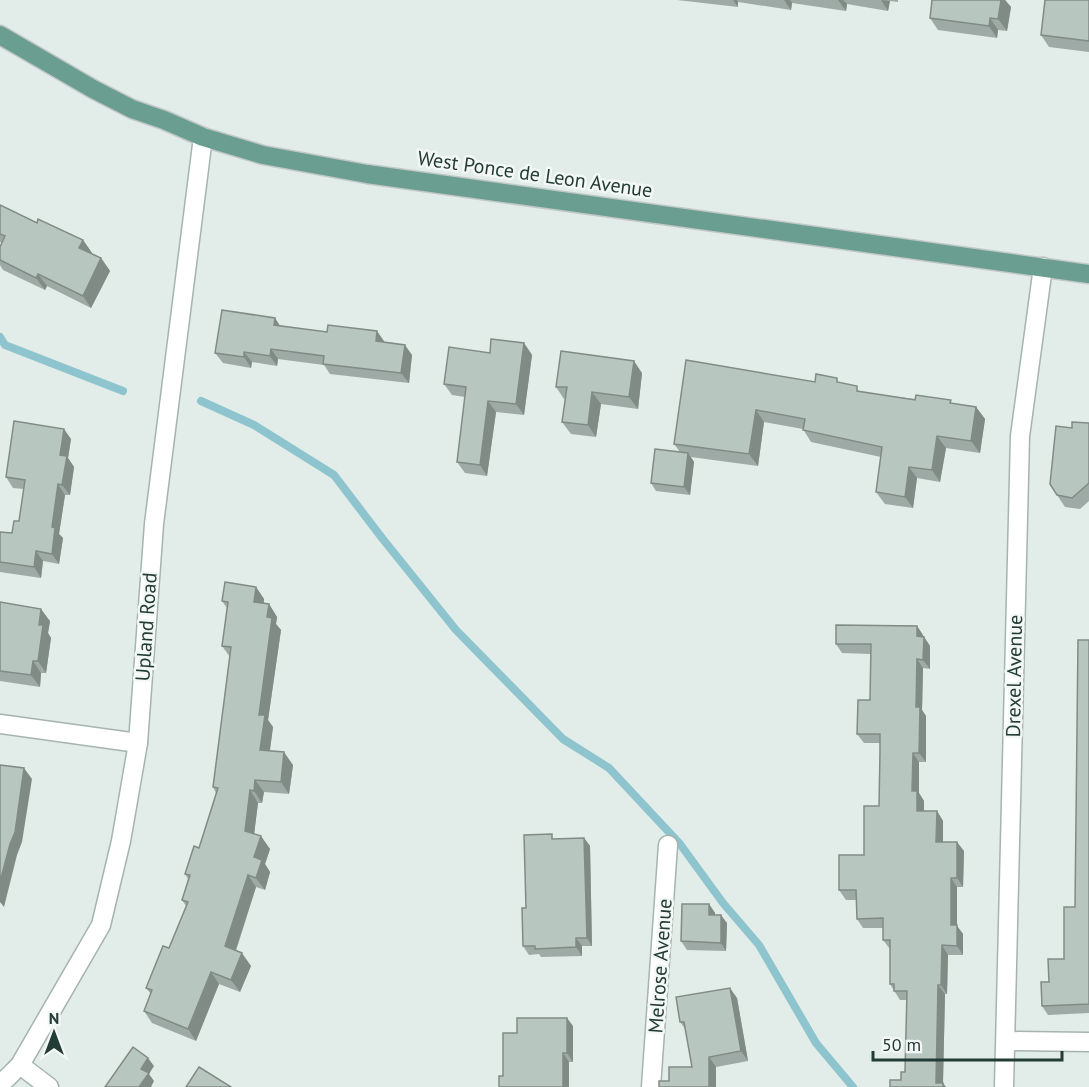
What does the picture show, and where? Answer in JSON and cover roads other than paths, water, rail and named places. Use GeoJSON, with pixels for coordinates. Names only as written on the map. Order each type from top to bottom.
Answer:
{"type":"FeatureCollection","features":[{"type":"Feature","properties":{"kind":"main road","name":"West Ponce de Leon Avenue"},"geometry":{"type":"LineString","coordinates":[[0,35],[132,109],[203,137],[263,155],[367,174],[1089,274]]}},
{"type":"Feature","properties":{"kind":"street","name":"Upland Road"},"geometry":{"type":"LineString","coordinates":[[0,1085],[20,1065],[101,926],[121,841],[138,743],[154,524],[203,137]]}},
{"type":"Feature","properties":{"kind":"street","name":"Drexel Avenue"},"geometry":{"type":"LineString","coordinates":[[1004,1087],[1020,436],[1043,267]]}},
{"type":"Feature","properties":{"kind":"street"},"geometry":{"type":"LineString","coordinates":[[0,724],[138,743]]}},
{"type":"Feature","properties":{"kind":"street","name":"Melrose Avenue"},"geometry":{"type":"LineString","coordinates":[[651,1087],[668,845]]}},
{"type":"Feature","properties":{"kind":"street"},"geometry":{"type":"LineString","coordinates":[[1006,1041],[1089,1042]]}},
{"type":"Feature","properties":{"kind":"street"},"geometry":{"type":"LineString","coordinates":[[20,1065],[49,1087]]}},
{"type":"Feature","properties":{"kind":"waterway"},"geometry":{"type":"LineString","coordinates":[[0,337],[5,345],[123,391]]}},
{"type":"Feature","properties":{"kind":"waterway"},"geometry":{"type":"LineString","coordinates":[[201,401],[254,425],[334,475],[456,630],[563,739],[609,768],[680,844],[723,903],[759,945],[816,1043],[853,1087]]}}]}
